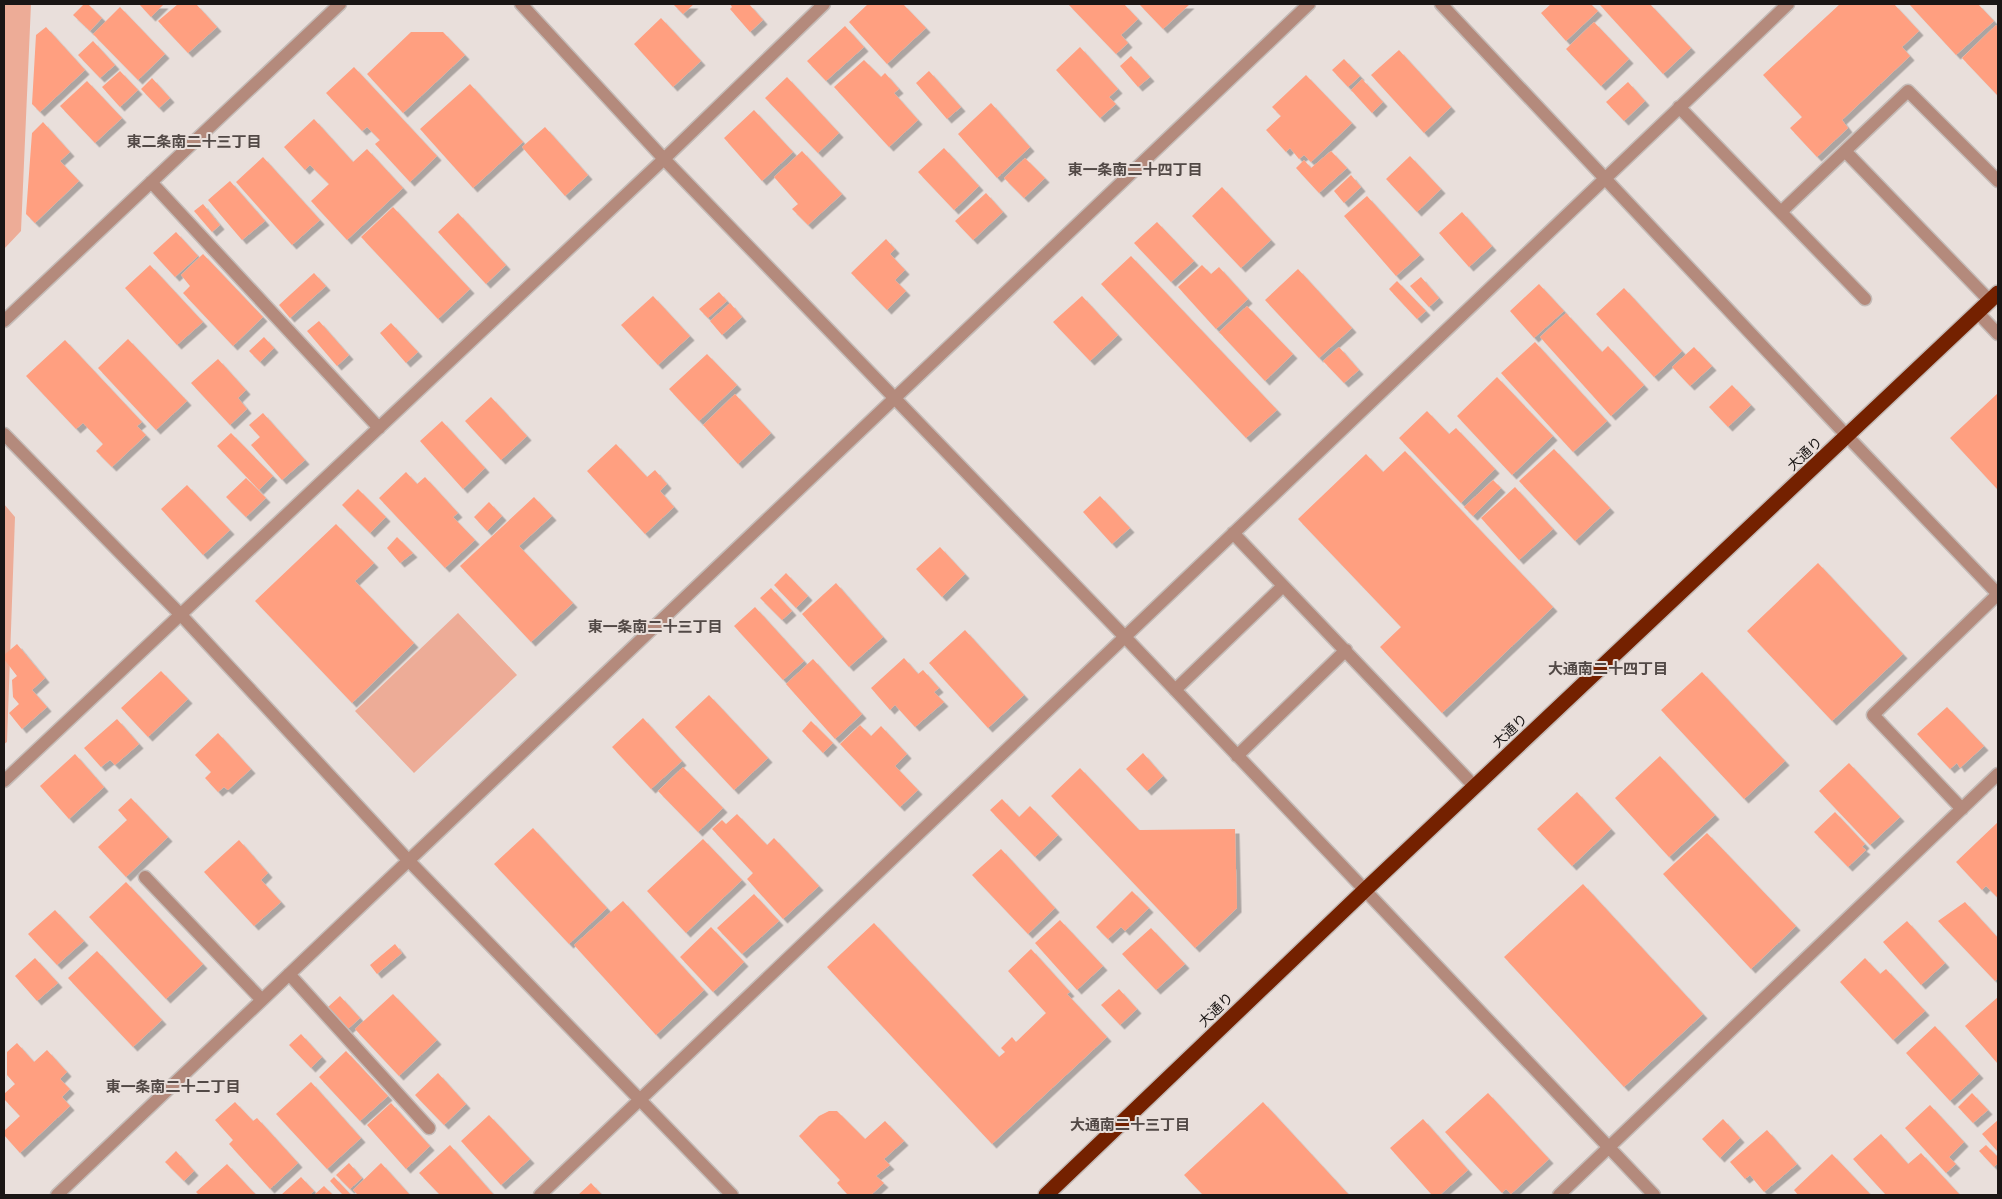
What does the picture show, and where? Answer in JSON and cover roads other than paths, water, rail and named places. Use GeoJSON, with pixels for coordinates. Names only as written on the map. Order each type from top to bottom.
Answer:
{"type":"FeatureCollection","features":[{"type":"Feature","properties":{"kind":"highway","name":"大通り"},"geometry":{"type":"LineString","coordinates":[[1046,1195],[1365,890],[1848,437],[1994,297]]}},
{"type":"Feature","properties":{"kind":"street"},"geometry":{"type":"LineString","coordinates":[[4,321],[340,4]]}},
{"type":"Feature","properties":{"kind":"street"},"geometry":{"type":"LineString","coordinates":[[521,4],[664,159],[1125,637],[1654,1195]]}},
{"type":"Feature","properties":{"kind":"street"},"geometry":{"type":"LineString","coordinates":[[4,781],[664,159],[824,4]]}},
{"type":"Feature","properties":{"kind":"street"},"geometry":{"type":"LineString","coordinates":[[57,1195],[1308,4]]}},
{"type":"Feature","properties":{"kind":"street"},"geometry":{"type":"LineString","coordinates":[[1441,4],[1998,594],[1873,715],[1962,809]]}},
{"type":"Feature","properties":{"kind":"street"},"geometry":{"type":"LineString","coordinates":[[540,1195],[1788,4]]}},
{"type":"Feature","properties":{"kind":"street"},"geometry":{"type":"LineString","coordinates":[[1781,212],[1908,91],[1998,181]]}},
{"type":"Feature","properties":{"kind":"street"},"geometry":{"type":"LineString","coordinates":[[1679,107],[1865,299]]}},
{"type":"Feature","properties":{"kind":"street"},"geometry":{"type":"LineString","coordinates":[[1845,151],[1994,297]]}},
{"type":"Feature","properties":{"kind":"street"},"geometry":{"type":"LineString","coordinates":[[152,182],[379,428]]}},
{"type":"Feature","properties":{"kind":"street"},"geometry":{"type":"LineString","coordinates":[[1978,313],[1998,334]]}},
{"type":"Feature","properties":{"kind":"street"},"geometry":{"type":"LineString","coordinates":[[4,434],[180,615],[408,860],[732,1195]]}},
{"type":"Feature","properties":{"kind":"street"},"geometry":{"type":"LineString","coordinates":[[1233,533],[1475,787]]}},
{"type":"Feature","properties":{"kind":"street"},"geometry":{"type":"LineString","coordinates":[[1175,690],[1283,586]]}},
{"type":"Feature","properties":{"kind":"street"},"geometry":{"type":"LineString","coordinates":[[1237,756],[1346,650]]}},
{"type":"Feature","properties":{"kind":"street"},"geometry":{"type":"LineString","coordinates":[[1559,1195],[1998,774]]}},
{"type":"Feature","properties":{"kind":"street"},"geometry":{"type":"LineString","coordinates":[[145,877],[262,1000]]}},
{"type":"Feature","properties":{"kind":"street"},"geometry":{"type":"LineString","coordinates":[[289,974],[429,1128]]}},
{"type":"Feature","properties":{"kind":"district","name":"東二条南二十三丁目"},"geometry":{"type":"Point","coordinates":[194,142]}},
{"type":"Feature","properties":{"kind":"district","name":"東一条南二十四丁目"},"geometry":{"type":"Point","coordinates":[1135,170]}},
{"type":"Feature","properties":{"kind":"district","name":"東一条南二十三丁目"},"geometry":{"type":"Point","coordinates":[655,627]}},
{"type":"Feature","properties":{"kind":"district","name":"大通南二十四丁目"},"geometry":{"type":"Point","coordinates":[1608,669]}},
{"type":"Feature","properties":{"kind":"district","name":"東一条南二十二丁目"},"geometry":{"type":"Point","coordinates":[173,1087]}},
{"type":"Feature","properties":{"kind":"district","name":"大通南二十三丁目"},"geometry":{"type":"Point","coordinates":[1130,1125]}}]}
